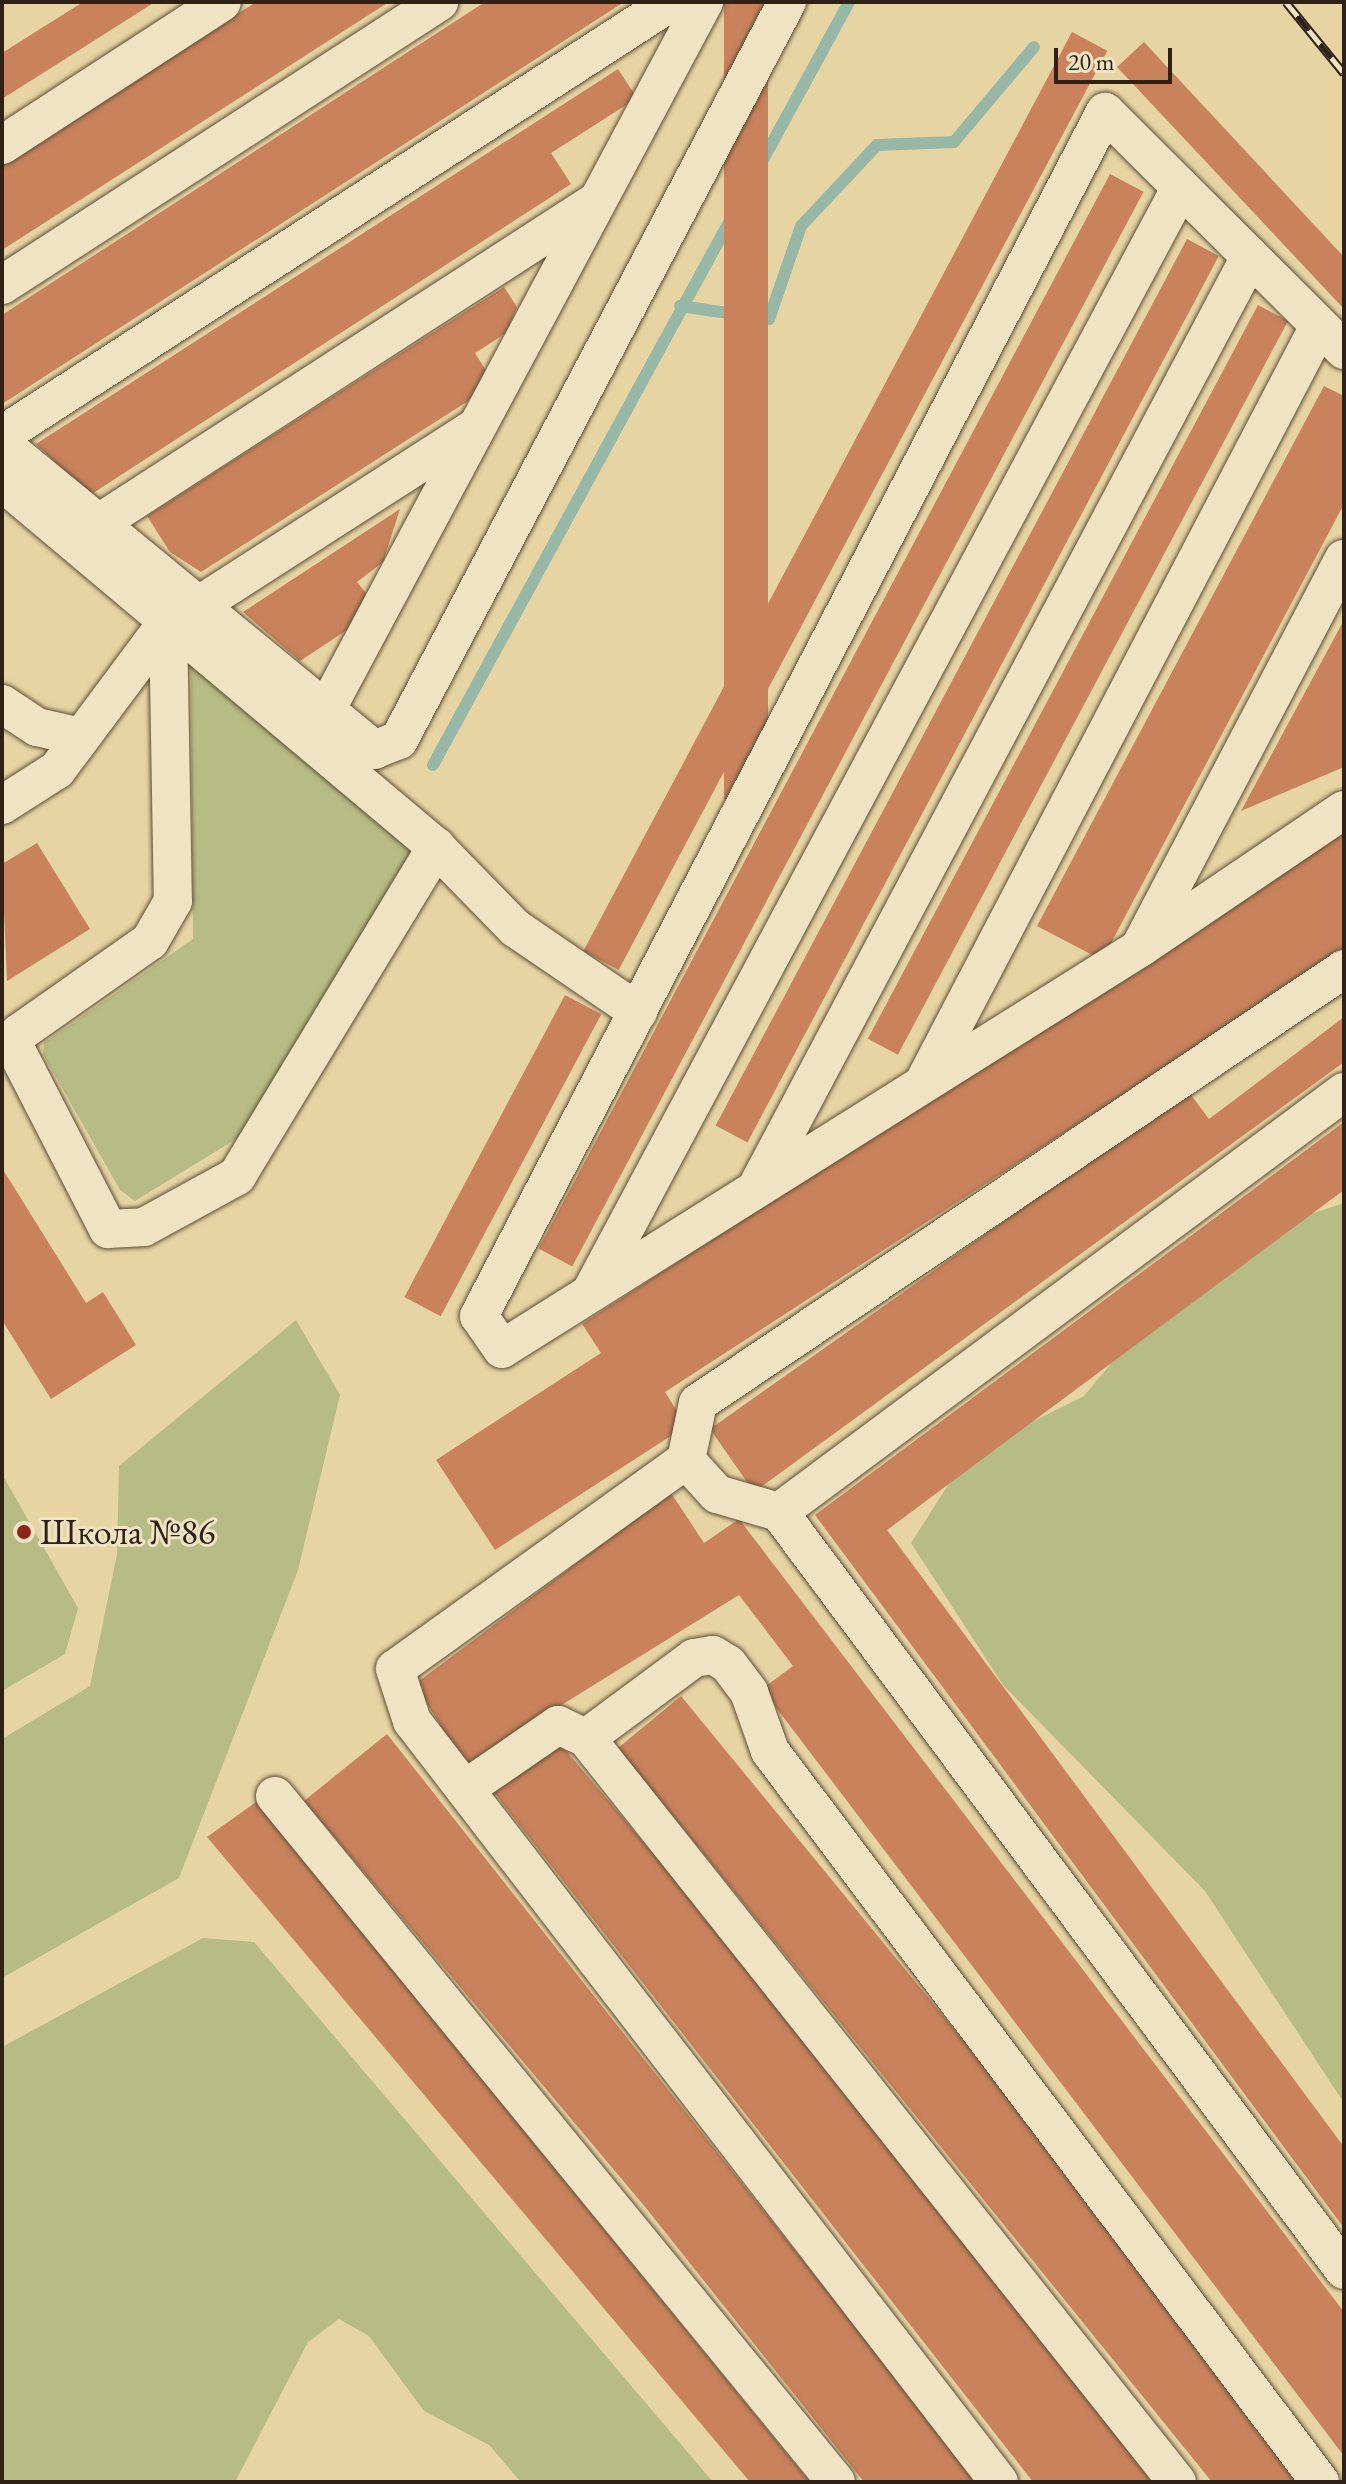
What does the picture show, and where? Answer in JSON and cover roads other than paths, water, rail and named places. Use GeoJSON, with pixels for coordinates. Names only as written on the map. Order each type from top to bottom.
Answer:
{"type":"FeatureCollection","features":[{"type":"Feature","properties":{"kind":"lane"},"geometry":{"type":"LineString","coordinates":[[2,145],[222,2]]}},
{"type":"Feature","properties":{"kind":"lane"},"geometry":{"type":"LineString","coordinates":[[2,285],[439,2]]}},
{"type":"Feature","properties":{"kind":"lane"},"geometry":{"type":"LineString","coordinates":[[2,435],[671,2]]}},
{"type":"Feature","properties":{"kind":"lane"},"geometry":{"type":"LineString","coordinates":[[326,710],[704,2]]}},
{"type":"Feature","properties":{"kind":"lane"},"geometry":{"type":"LineString","coordinates":[[2,482],[182,614],[326,710],[374,750],[399,740],[787,2]]}},
{"type":"Feature","properties":{"kind":"lane"},"geometry":{"type":"LineString","coordinates":[[922,1085],[1332,338],[1105,112],[479,1316],[502,1349],[1140,948],[1344,810]]}},
{"type":"Feature","properties":{"kind":"lane"},"geometry":{"type":"LineString","coordinates":[[591,1293],[1181,187]]}},
{"type":"Feature","properties":{"kind":"lane"},"geometry":{"type":"LineString","coordinates":[[99,523],[598,200]]}},
{"type":"Feature","properties":{"kind":"lane"},"geometry":{"type":"LineString","coordinates":[[756,1189],[1250,257]]}},
{"type":"Feature","properties":{"kind":"lane"},"geometry":{"type":"LineString","coordinates":[[2,805],[57,770],[182,614],[478,425]]}},
{"type":"Feature","properties":{"kind":"lane"},"geometry":{"type":"LineString","coordinates":[[2,444],[99,523],[182,614],[436,847],[515,928],[638,1012]]}},
{"type":"Feature","properties":{"kind":"lane"},"geometry":{"type":"LineString","coordinates":[[1140,948],[1344,559]]}},
{"type":"Feature","properties":{"kind":"lane"},"geometry":{"type":"LineString","coordinates":[[182,614],[173,901],[150,941],[19,1033],[14,1046],[108,1229],[144,1227],[237,1176],[436,847]]}},
{"type":"Feature","properties":{"kind":"lane"},"geometry":{"type":"LineString","coordinates":[[2,704],[37,727],[81,737]]}},
{"type":"Feature","properties":{"kind":"lane"},"geometry":{"type":"LineString","coordinates":[[999,2482],[412,1721],[395,1669],[686,1460],[698,1403],[1344,969]]}},
{"type":"Feature","properties":{"kind":"lane"},"geometry":{"type":"LineString","coordinates":[[779,1512],[1344,1092]]}},
{"type":"Feature","properties":{"kind":"lane"},"geometry":{"type":"LineString","coordinates":[[686,1460],[717,1494],[779,1512],[1344,2270]]}},
{"type":"Feature","properties":{"kind":"lane"},"geometry":{"type":"LineString","coordinates":[[586,1738],[694,1658],[713,1655],[728,1664],[763,1716],[770,1751],[1320,2482]]}},
{"type":"Feature","properties":{"kind":"lane"},"geometry":{"type":"LineString","coordinates":[[465,1789],[558,1725],[586,1738],[1177,2482]]}},
{"type":"Feature","properties":{"kind":"lane"},"geometry":{"type":"LineString","coordinates":[[275,1796],[836,2482]]}},
{"type":"Feature","properties":{"kind":"waterway"},"geometry":{"type":"LineString","coordinates":[[433,765],[849,2]]}},
{"type":"Feature","properties":{"kind":"waterway"},"geometry":{"type":"LineString","coordinates":[[680,306],[769,319],[801,226],[877,145],[954,142],[1034,47]]}},
{"type":"Feature","properties":{"kind":"railway"},"geometry":{"type":"LineString","coordinates":[[1286,2],[1344,73]]}},
{"type":"Feature","properties":{"kind":"place","name":"Школа №86"},"geometry":{"type":"Point","coordinates":[24,1532]}}]}
